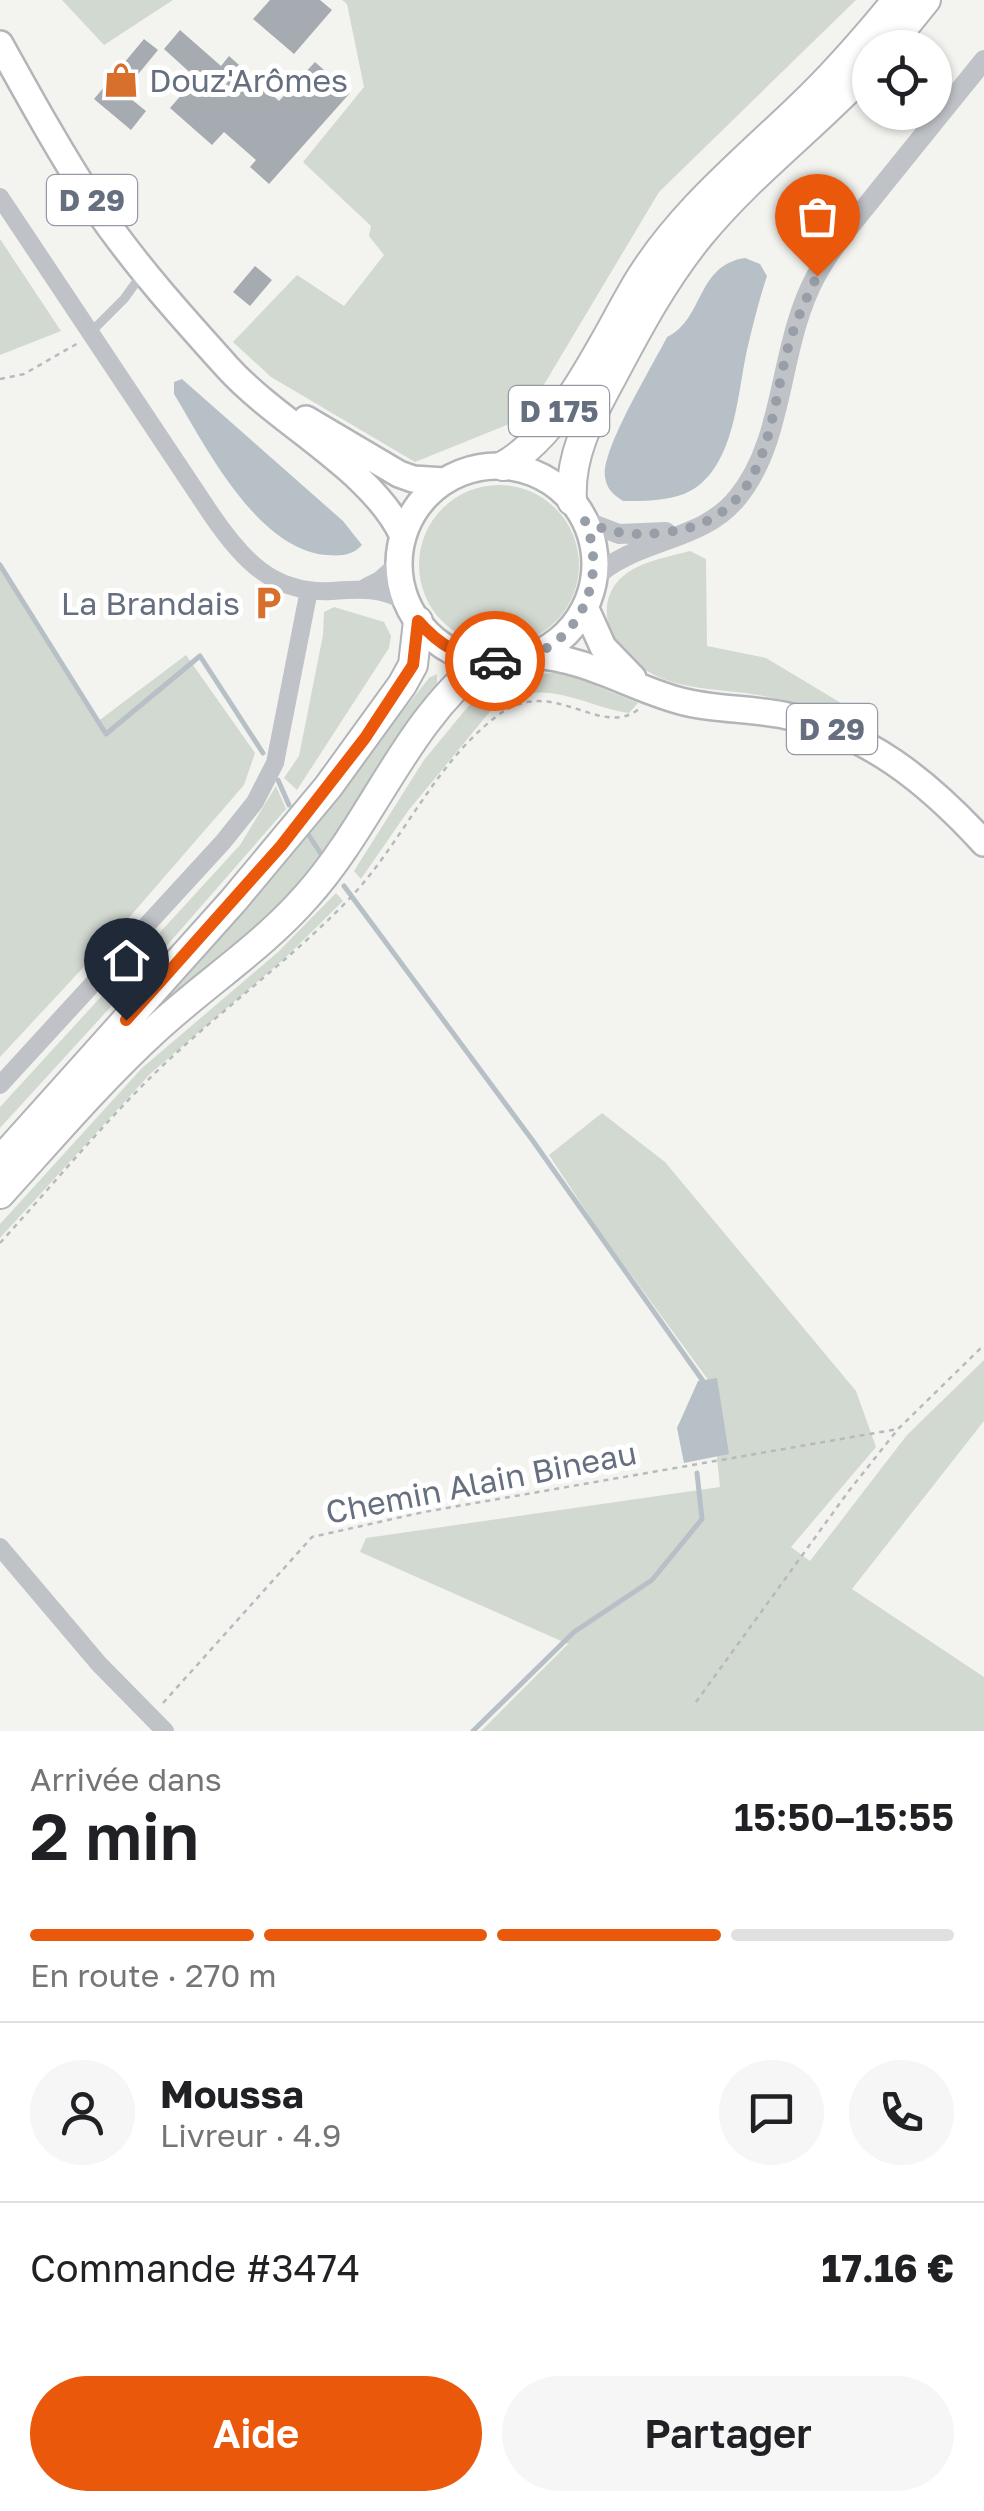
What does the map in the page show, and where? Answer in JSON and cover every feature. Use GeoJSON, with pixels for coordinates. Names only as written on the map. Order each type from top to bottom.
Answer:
{"type":"FeatureCollection","features":[{"type":"Feature","properties":{"kind":"highway","name":"D 175"},"geometry":{"type":"LineString","coordinates":[[504,466],[527,450],[556,416],[641,278],[684,220],[722,178],[832,76],[897,0]]}},
{"type":"Feature","properties":{"kind":"highway"},"geometry":{"type":"LineString","coordinates":[[901,30],[926,0]]}},
{"type":"Feature","properties":{"kind":"highway","name":"D 175"},"geometry":{"type":"LineString","coordinates":[[578,511],[571,475],[583,435],[642,320],[680,260],[737,195],[852,85]]}},
{"type":"Feature","properties":{"kind":"highway"},"geometry":{"type":"LineString","coordinates":[[0,1161],[233,901],[328,787],[407,675],[418,637],[413,611]]}},
{"type":"Feature","properties":{"kind":"highway"},"geometry":{"type":"LineString","coordinates":[[0,1194],[118,1064],[198,991],[270,934],[306,897],[356,830],[415,737],[451,692],[484,660]]}},
{"type":"Feature","properties":{"kind":"main road","name":"D 29"},"geometry":{"type":"LineString","coordinates":[[0,44],[57,145],[144,271],[250,390],[379,499],[403,536]]}},
{"type":"Feature","properties":{"kind":"main road","name":"D 29"},"geometry":{"type":"LineString","coordinates":[[204,340],[282,405],[385,468],[413,479],[445,481]]}},
{"type":"Feature","properties":{"kind":"main road"},"geometry":{"type":"LineString","coordinates":[[504,466],[541,476],[578,511],[594,549],[594,578],[585,607],[564,636],[533,655],[501,662],[447,648],[413,611],[399,563],[403,536],[419,504],[445,481],[473,469],[504,466]]}},
{"type":"Feature","properties":{"kind":"main road","name":"D 29"},"geometry":{"type":"LineString","coordinates":[[585,607],[603,647],[649,689]]}},
{"type":"Feature","properties":{"kind":"main road","name":"D 29"},"geometry":{"type":"LineString","coordinates":[[533,655],[570,659],[692,704],[794,717],[849,736],[918,778],[984,843]]}},
{"type":"Feature","properties":{"kind":"street"},"geometry":{"type":"LineString","coordinates":[[594,578],[621,557],[684,535],[735,502],[754,476],[771,434],[787,352],[817,276],[844,234],[984,60]]}},
{"type":"Feature","properties":{"kind":"street"},"geometry":{"type":"LineString","coordinates":[[0,197],[240,554],[264,576],[285,585],[309,590],[366,587],[386,591],[413,611]]}},
{"type":"Feature","properties":{"kind":"street"},"geometry":{"type":"LineString","coordinates":[[578,511],[619,534],[680,530],[711,520]]}},
{"type":"Feature","properties":{"kind":"street"},"geometry":{"type":"LineString","coordinates":[[366,587],[399,563]]}},
{"type":"Feature","properties":{"kind":"street"},"geometry":{"type":"LineString","coordinates":[[0,1085],[242,820],[275,763],[309,590]]}},
{"type":"Feature","properties":{"kind":"street"},"geometry":{"type":"LineString","coordinates":[[0,1547],[149,1718],[165,1731]]}},
{"type":"Feature","properties":{"kind":"lane"},"geometry":{"type":"LineString","coordinates":[[92,332],[144,271]]}},
{"type":"Feature","properties":{"kind":"path"},"geometry":{"type":"LineString","coordinates":[[0,379],[24,374],[76,346],[92,332]]}},
{"type":"Feature","properties":{"kind":"path"},"geometry":{"type":"LineString","coordinates":[[0,1243],[153,1075],[198,1032],[292,955],[346,902],[425,796],[499,714],[514,706],[543,700],[611,720],[622,719],[641,708],[649,689]]}},
{"type":"Feature","properties":{"kind":"path"},"geometry":{"type":"LineString","coordinates":[[696,1702],[898,1429],[984,1345]]}},
{"type":"Feature","properties":{"kind":"path","name":"Chemin Alain Bineau"},"geometry":{"type":"LineString","coordinates":[[149,1718],[312,1537],[424,1512],[898,1429]]}},
{"type":"Feature","properties":{"kind":"shaded area"},"geometry":{"type":"Polygon","coordinates":[[[62,0],[173,0],[104,45],[62,0]]]}},
{"type":"Feature","properties":{"kind":"shaded area"},"geometry":{"type":"Polygon","coordinates":[[[342,0],[856,0],[659,192],[524,418],[415,462],[271,377],[233,342],[297,275],[344,306],[384,255],[369,236],[371,226],[303,162],[364,87],[347,4],[342,0]]]}},
{"type":"Feature","properties":{"kind":"shaded area"},"geometry":{"type":"Polygon","coordinates":[[[0,239],[61,331],[0,355],[0,239]]]}},
{"type":"Feature","properties":{"kind":"shaded area"},"geometry":{"type":"Polygon","coordinates":[[[745,258],[760,264],[767,276],[724,451],[701,484],[684,494],[623,501],[611,491],[605,477],[611,448],[629,407],[667,337],[688,318],[717,271],[745,258]]]}},
{"type":"Feature","properties":{"kind":"shaded area"},"geometry":{"type":"Polygon","coordinates":[[[182,379],[343,521],[362,545],[341,555],[301,549],[256,515],[218,467],[174,394],[174,382],[182,379]]]}},
{"type":"Feature","properties":{"kind":"shaded area"},"geometry":{"type":"Polygon","coordinates":[[[499,485],[530,491],[556,508],[573,534],[579,565],[573,596],[556,622],[530,639],[499,645],[468,639],[442,622],[425,596],[419,565],[425,534],[442,508],[468,491],[499,485]]]}},
{"type":"Feature","properties":{"kind":"shaded area"},"geometry":{"type":"Polygon","coordinates":[[[690,551],[706,559],[707,646],[766,658],[856,712],[851,718],[769,697],[675,683],[641,667],[626,654],[609,626],[607,606],[611,592],[618,581],[638,566],[690,551]]]}},
{"type":"Feature","properties":{"kind":"shaded area"},"geometry":{"type":"Polygon","coordinates":[[[0,567],[97,722],[186,655],[255,753],[244,785],[120,928],[0,1057],[0,567]]]}},
{"type":"Feature","properties":{"kind":"shaded area"},"geometry":{"type":"Polygon","coordinates":[[[334,607],[384,622],[391,636],[389,648],[297,790],[284,778],[299,756],[324,612],[334,607]]]}},
{"type":"Feature","properties":{"kind":"shaded area"},"geometry":{"type":"Polygon","coordinates":[[[562,672],[638,703],[629,713],[560,695],[533,693],[492,709],[408,811],[361,879],[354,871],[424,760],[480,692],[534,675],[562,672]]]}},
{"type":"Feature","properties":{"kind":"shaded area"},"geometry":{"type":"Polygon","coordinates":[[[437,674],[437,690],[319,863],[269,916],[169,1002],[161,995],[359,766],[429,678],[437,674]]]}},
{"type":"Feature","properties":{"kind":"shaded area"},"geometry":{"type":"Polygon","coordinates":[[[276,786],[286,809],[0,1128],[0,1107],[240,845],[276,786]]]}},
{"type":"Feature","properties":{"kind":"shaded area"},"geometry":{"type":"Polygon","coordinates":[[[336,893],[343,901],[285,958],[150,1074],[0,1238],[0,1224],[142,1068],[278,952],[336,893]]]}},
{"type":"Feature","properties":{"kind":"shaded area"},"geometry":{"type":"Polygon","coordinates":[[[602,1113],[665,1162],[856,1391],[876,1447],[791,1547],[810,1561],[907,1435],[984,1360],[984,1421],[852,1589],[984,1677],[984,1731],[481,1731],[568,1644],[360,1552],[366,1538],[720,1487],[709,1381],[597,1228],[549,1155],[602,1113]]]}},
{"type":"Feature","properties":{"kind":"shaded area"},"geometry":{"type":"Polygon","coordinates":[[[717,1378],[729,1454],[684,1463],[677,1428],[698,1381],[717,1378]]]}},
{"type":"Feature","properties":{"kind":"building"},"geometry":{"type":"Polygon","coordinates":[[[270,0],[320,0],[332,10],[294,54],[253,19],[270,0]]]}},
{"type":"Feature","properties":{"kind":"building"},"geometry":{"type":"Polygon","coordinates":[[[180,30],[221,66],[229,56],[279,101],[315,62],[350,93],[269,184],[250,167],[256,160],[224,132],[212,145],[170,108],[196,78],[164,49],[180,30]]]}},
{"type":"Feature","properties":{"kind":"building","name":"Douz'Arômes"},"geometry":{"type":"Polygon","coordinates":[[[144,39],[158,50],[126,89],[126,95],[146,111],[131,130],[94,99],[144,39]]]}},
{"type":"Feature","properties":{"kind":"building"},"geometry":{"type":"Polygon","coordinates":[[[255,266],[272,280],[250,306],[233,292],[255,266]]]}},
{"type":"Feature","properties":{"kind":"waterway"},"geometry":{"type":"LineString","coordinates":[[0,565],[106,734],[200,656],[263,753]]}},
{"type":"Feature","properties":{"kind":"waterway"},"geometry":{"type":"LineString","coordinates":[[278,780],[289,805]]}},
{"type":"Feature","properties":{"kind":"waterway"},"geometry":{"type":"LineString","coordinates":[[308,834],[321,854]]}},
{"type":"Feature","properties":{"kind":"waterway"},"geometry":{"type":"LineString","coordinates":[[344,886],[533,1141],[703,1381],[702,1386]]}},
{"type":"Feature","properties":{"kind":"waterway"},"geometry":{"type":"LineString","coordinates":[[473,1731],[574,1632],[652,1580],[702,1519],[697,1473]]}},
{"type":"Feature","properties":{"kind":"way so far"},"geometry":{"type":"LineString","coordinates":[[495,661],[533,655],[564,636],[576,622],[594,578],[594,549],[585,521],[619,534],[643,535],[680,530],[711,520],[735,502],[754,476],[771,434],[787,352],[817,276]]}},
{"type":"Feature","properties":{"kind":"place","name":"Douz'Arômes"},"geometry":{"type":"Point","coordinates":[121,80]}},
{"type":"Feature","properties":{"kind":"place","name":"La Brandais"},"geometry":{"type":"Point","coordinates":[268,603]}},
{"type":"Feature","properties":{"kind":"route"},"geometry":{"type":"LineString","coordinates":[[126,1020],[281,846],[365,738],[413,665],[418,621],[447,648],[465,656],[495,661]]}}]}
